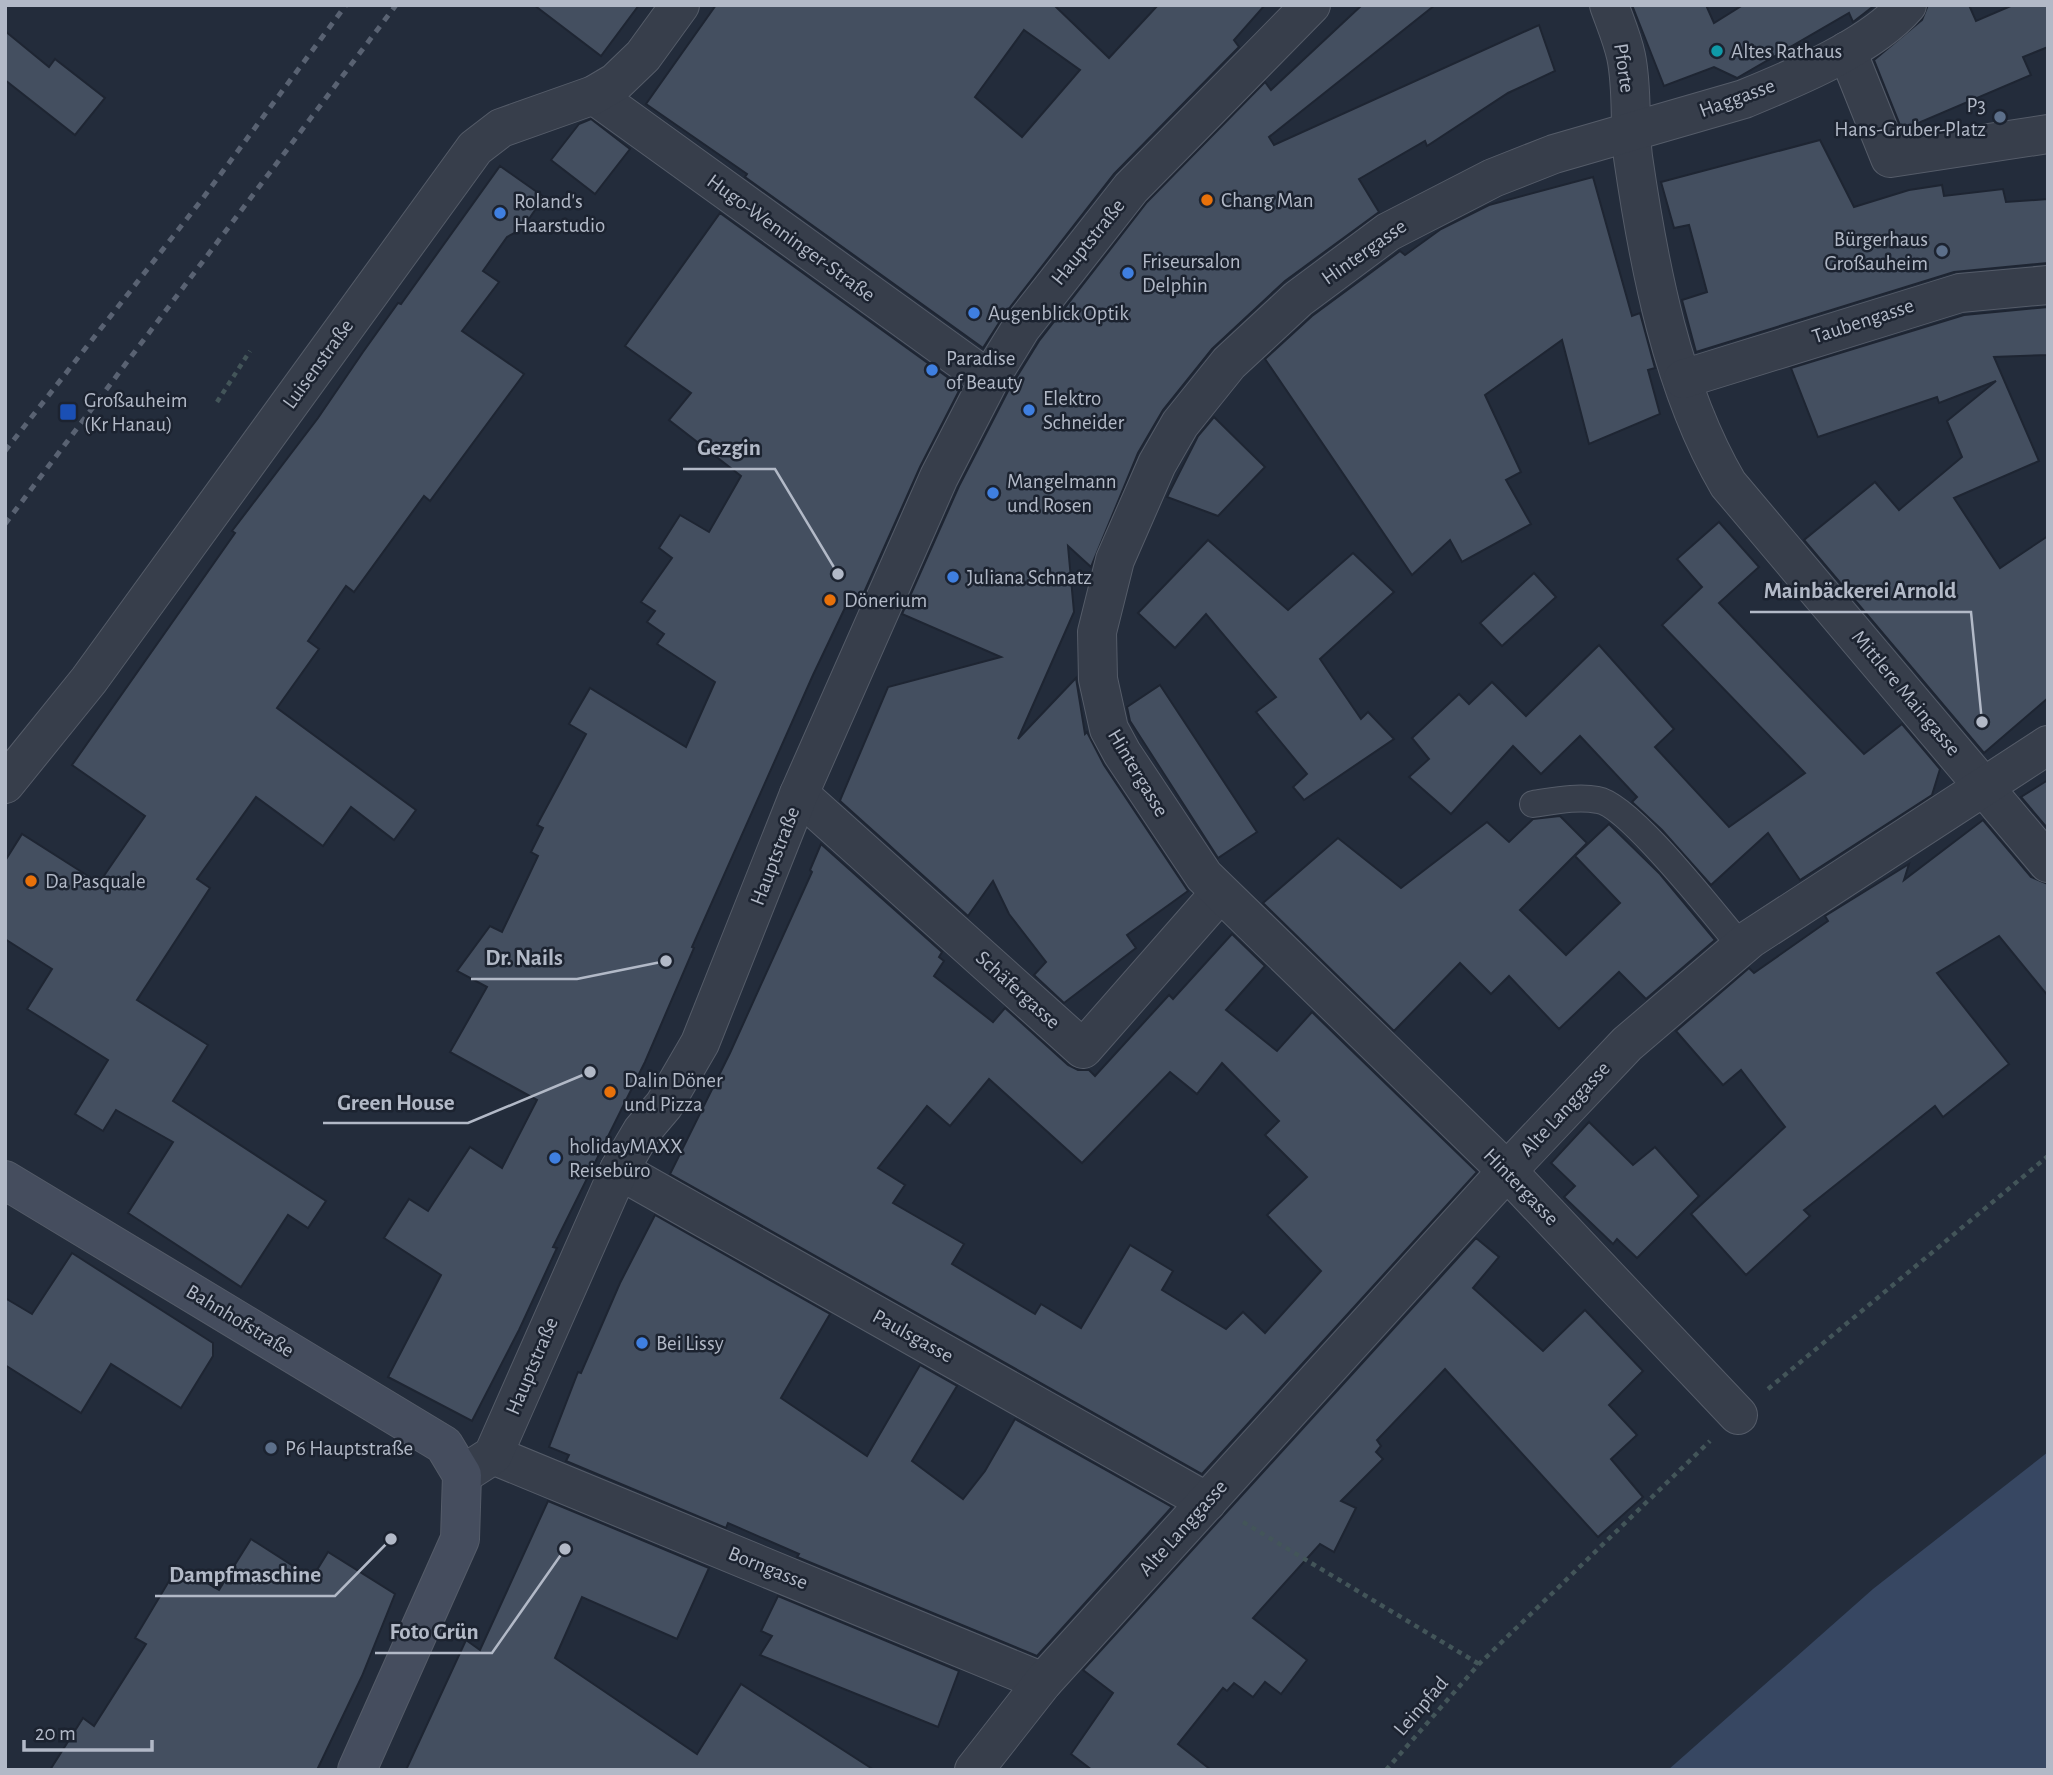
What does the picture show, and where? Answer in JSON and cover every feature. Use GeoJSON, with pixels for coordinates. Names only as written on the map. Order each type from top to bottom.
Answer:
{"type":"FeatureCollection","features":[{"type":"Feature","properties":{"kind":"street","name":"Luisenstraße"},"geometry":{"type":"LineString","coordinates":[[5,784],[89,680],[475,148],[501,128],[594,95],[616,82],[643,56],[680,5]]}},
{"type":"Feature","properties":{"kind":"street","name":"Hauptstraße"},"geometry":{"type":"LineString","coordinates":[[358,1770],[460,1539],[478,1465],[619,1170],[642,1131],[664,1105],[700,1043],[799,794],[939,477],[989,380],[1029,317],[1131,188],[1311,5]]}},
{"type":"Feature","properties":{"kind":"street","name":"Pforte"},"geometry":{"type":"LineString","coordinates":[[1609,5],[1627,58],[1630,132]]}},
{"type":"Feature","properties":{"kind":"street","name":"Haggasse"},"geometry":{"type":"LineString","coordinates":[[1630,132],[1744,99],[1847,51],[1891,24],[1907,5]]}},
{"type":"Feature","properties":{"kind":"street"},"geometry":{"type":"LineString","coordinates":[[1847,51],[1889,158],[2048,134]]}},
{"type":"Feature","properties":{"kind":"street","name":"Hugo-Wenninger-Straße"},"geometry":{"type":"LineString","coordinates":[[594,95],[989,380]]}},
{"type":"Feature","properties":{"kind":"street","name":"Mittlere Maingasse"},"geometry":{"type":"LineString","coordinates":[[1630,132],[1640,204],[1663,312],[1694,417],[1728,484],[2048,863]]}},
{"type":"Feature","properties":{"kind":"street","name":"Hintergasse"},"geometry":{"type":"LineString","coordinates":[[1630,132],[1554,154],[1493,178],[1421,213],[1367,247],[1257,334],[1201,395],[1157,464],[1115,560],[1104,595],[1097,632],[1098,679],[1106,718],[1122,753],[1203,876],[1507,1171],[1738,1415]]}},
{"type":"Feature","properties":{"kind":"street","name":"Taubengasse"},"geometry":{"type":"LineString","coordinates":[[1683,379],[1960,293],[2048,285]]}},
{"type":"Feature","properties":{"kind":"street","name":"Alte Langgasse"},"geometry":{"type":"LineString","coordinates":[[974,1770],[1043,1682],[1507,1171],[1626,1044],[1741,946],[2048,745]]}},
{"type":"Feature","properties":{"kind":"street","name":"Schäfergasse"},"geometry":{"type":"LineString","coordinates":[[799,794],[1083,1049],[1219,894]]}},
{"type":"Feature","properties":{"kind":"street","name":"Paulsgasse"},"geometry":{"type":"LineString","coordinates":[[619,1170],[1207,1502]]}},
{"type":"Feature","properties":{"kind":"street","name":"Bahnhofstraße"},"geometry":{"type":"LineString","coordinates":[[5,1180],[478,1465]]}},
{"type":"Feature","properties":{"kind":"street","name":"Borngasse"},"geometry":{"type":"LineString","coordinates":[[478,1465],[1043,1682]]}},
{"type":"Feature","properties":{"kind":"lane"},"geometry":{"type":"LineString","coordinates":[[1533,804],[1562,799],[1598,800],[1612,805],[1652,843],[1741,946]]}},
{"type":"Feature","properties":{"kind":"path"},"geometry":{"type":"LineString","coordinates":[[217,402],[250,351]]}},
{"type":"Feature","properties":{"kind":"path","name":"Leinpfad"},"geometry":{"type":"LineString","coordinates":[[1207,1502],[1479,1664],[1387,1770]]}},
{"type":"Feature","properties":{"kind":"water"},"geometry":{"type":"Polygon","coordinates":[[[2048,1452],[2048,1770],[1668,1770],[1873,1589],[2048,1452]]]}},
{"type":"Feature","properties":{"kind":"building"},"geometry":{"type":"Polygon","coordinates":[[[534,5],[639,5],[601,56],[534,5]]]}},
{"type":"Feature","properties":{"kind":"building"},"geometry":{"type":"Polygon","coordinates":[[[716,5],[1054,5],[1109,58],[1158,5],[1265,5],[1234,40],[1239,47],[1114,174],[1004,315],[983,348],[745,177],[747,174],[646,104],[716,5]],[[1024,30],[975,97],[1022,137],[1080,70],[1024,30]]]}},
{"type":"Feature","properties":{"kind":"building"},"geometry":{"type":"Polygon","coordinates":[[[1362,5],[1435,5],[1269,137],[1274,145],[1539,25],[1555,71],[1508,93],[1427,146],[1425,141],[1359,179],[1379,212],[1285,281],[1212,349],[1163,410],[1138,453],[1091,567],[1068,546],[1074,612],[1018,739],[1076,678],[1085,734],[1087,732],[1104,765],[1188,891],[1127,935],[1136,948],[1064,1003],[1034,975],[1046,962],[1009,914],[993,881],[968,916],[840,801],[888,687],[1001,657],[902,614],[959,486],[1008,391],[1039,341],[1147,202],[1265,82],[1271,90],[1362,5]]]}},
{"type":"Feature","properties":{"kind":"building","name":"Altes Rathaus"},"geometry":{"type":"Polygon","coordinates":[[[1632,5],[1706,5],[1714,23],[1743,5],[1875,5],[1853,22],[1849,13],[1737,78],[1714,67],[1664,86],[1632,5]]]}},
{"type":"Feature","properties":{"kind":"building"},"geometry":{"type":"Polygon","coordinates":[[[1928,5],[1969,5],[1976,21],[2013,5],[2048,5],[2048,47],[2023,57],[2031,75],[1902,130],[1874,60],[1922,20],[1928,5]]]}},
{"type":"Feature","properties":{"kind":"building"},"geometry":{"type":"Polygon","coordinates":[[[5,31],[49,67],[55,59],[105,98],[75,135],[5,80],[5,31]]]}},
{"type":"Feature","properties":{"kind":"building"},"geometry":{"type":"Polygon","coordinates":[[[591,119],[630,149],[595,194],[551,160],[579,124],[591,119]]]}},
{"type":"Feature","properties":{"kind":"building"},"geometry":{"type":"Polygon","coordinates":[[[1820,140],[1854,207],[1909,190],[1942,185],[1944,196],[2003,189],[2006,202],[2048,199],[2048,263],[1954,272],[1696,352],[1682,300],[1707,292],[1689,225],[1674,228],[1661,182],[1820,140]]]}},
{"type":"Feature","properties":{"kind":"building"},"geometry":{"type":"Polygon","coordinates":[[[500,166],[544,197],[522,229],[507,237],[483,271],[499,282],[462,331],[524,374],[430,501],[424,496],[354,592],[346,586],[308,641],[319,649],[277,708],[416,810],[394,840],[351,807],[323,846],[256,797],[197,879],[210,888],[137,1000],[208,1045],[173,1101],[326,1201],[308,1228],[288,1215],[241,1287],[128,1213],[173,1142],[116,1110],[103,1131],[75,1114],[108,1060],[27,1009],[52,969],[5,939],[5,861],[22,834],[99,883],[145,816],[72,765],[235,533],[232,531],[318,418],[398,303],[401,304],[500,166]]]}},
{"type":"Feature","properties":{"kind":"building"},"geometry":{"type":"Polygon","coordinates":[[[1593,177],[1632,316],[1640,313],[1655,368],[1648,370],[1660,414],[1589,444],[1562,340],[1485,395],[1521,472],[1506,480],[1531,524],[1462,562],[1450,540],[1412,575],[1265,359],[1312,316],[1400,251],[1405,255],[1441,229],[1489,205],[1593,177]]]}},
{"type":"Feature","properties":{"kind":"building"},"geometry":{"type":"Polygon","coordinates":[[[720,213],[961,387],[920,467],[862,597],[852,593],[813,675],[692,947],[694,948],[645,1062],[553,1247],[557,1248],[519,1330],[472,1421],[388,1377],[441,1275],[384,1238],[409,1199],[428,1211],[470,1147],[502,1168],[537,1100],[450,1052],[487,987],[457,971],[490,926],[502,932],[538,856],[531,852],[543,828],[537,825],[586,734],[569,724],[590,688],[686,747],[715,682],[657,644],[664,634],[647,622],[655,611],[641,602],[672,558],[659,548],[680,515],[709,532],[741,476],[669,420],[691,393],[625,346],[720,213]]]}},
{"type":"Feature","properties":{"kind":"building"},"geometry":{"type":"Polygon","coordinates":[[[2048,307],[2048,355],[1994,357],[2039,461],[1954,498],[2000,568],[2048,536],[2048,698],[1984,753],[1804,540],[1875,482],[1899,510],[1962,457],[1947,421],[1996,381],[1939,403],[1937,397],[1818,437],[1791,368],[1964,315],[2048,307]]]}},
{"type":"Feature","properties":{"kind":"building"},"geometry":{"type":"Polygon","coordinates":[[[1214,417],[1265,467],[1218,516],[1167,497],[1198,436],[1214,417]]]}},
{"type":"Feature","properties":{"kind":"building"},"geometry":{"type":"Polygon","coordinates":[[[1719,522],[1759,567],[1719,603],[1864,754],[1902,724],[1940,769],[1932,795],[1800,880],[1768,833],[1711,885],[1662,830],[1632,802],[1637,797],[1580,736],[1541,774],[1513,746],[1451,814],[1409,777],[1429,759],[1412,738],[1459,694],[1469,704],[1492,682],[1526,716],[1599,645],[1674,729],[1655,747],[1729,827],[1805,773],[1662,625],[1702,587],[1677,559],[1719,522]]]}},
{"type":"Feature","properties":{"kind":"building"},"geometry":{"type":"Polygon","coordinates":[[[1208,540],[1288,610],[1353,553],[1394,592],[1320,659],[1361,719],[1368,712],[1394,739],[1304,800],[1293,787],[1307,774],[1256,712],[1276,697],[1206,614],[1175,648],[1138,613],[1208,540]]]}},
{"type":"Feature","properties":{"kind":"building"},"geometry":{"type":"Polygon","coordinates":[[[1534,573],[1556,597],[1502,646],[1480,623],[1534,573]]]}},
{"type":"Feature","properties":{"kind":"building"},"geometry":{"type":"Polygon","coordinates":[[[1160,685],[1257,832],[1218,858],[1130,721],[1127,707],[1160,685]]]}},
{"type":"Feature","properties":{"kind":"building"},"geometry":{"type":"Polygon","coordinates":[[[2048,780],[2048,829],[2021,797],[2048,780]]]}},
{"type":"Feature","properties":{"kind":"building"},"geometry":{"type":"Polygon","coordinates":[[[1560,816],[1587,843],[1520,910],[1566,955],[1620,903],[1575,856],[1609,824],[1660,874],[1715,940],[1646,999],[1619,972],[1559,1029],[1509,976],[1491,994],[1460,963],[1394,1031],[1263,903],[1338,838],[1401,888],[1487,822],[1509,842],[1533,819],[1560,816]]]}},
{"type":"Feature","properties":{"kind":"building"},"geometry":{"type":"Polygon","coordinates":[[[1983,820],[2031,877],[2048,884],[2048,996],[1999,936],[1937,973],[2009,1064],[1943,1117],[1935,1106],[1804,1210],[1810,1216],[1746,1275],[1691,1214],[1785,1127],[1741,1070],[1723,1085],[1676,1031],[1749,968],[1754,973],[1828,921],[1825,916],[1909,864],[1904,880],[1983,820]]]}},
{"type":"Feature","properties":{"kind":"building"},"geometry":{"type":"Polygon","coordinates":[[[821,844],[942,952],[939,957],[944,961],[934,976],[993,1022],[1005,1008],[1068,1065],[1078,1070],[1089,1070],[1095,1076],[1169,995],[1173,999],[1232,934],[1265,966],[1226,1010],[1277,1051],[1312,1012],[1477,1172],[1202,1474],[670,1174],[730,1053],[812,872],[810,870],[821,844]],[[1222,1063],[1197,1094],[1170,1072],[1082,1163],[989,1079],[950,1126],[927,1106],[878,1168],[905,1185],[893,1203],[964,1244],[952,1264],[1035,1314],[1041,1304],[1081,1328],[1130,1245],[1173,1271],[1162,1290],[1226,1329],[1243,1312],[1265,1333],[1321,1271],[1267,1215],[1307,1177],[1265,1135],[1279,1121],[1222,1063]]]}},
{"type":"Feature","properties":{"kind":"building"},"geometry":{"type":"Polygon","coordinates":[[[1589,1122],[1633,1165],[1655,1147],[1699,1196],[1637,1258],[1617,1239],[1613,1244],[1564,1197],[1575,1186],[1551,1163],[1589,1122]]]}},
{"type":"Feature","properties":{"kind":"building"},"geometry":{"type":"Polygon","coordinates":[[[655,1215],[830,1314],[781,1398],[867,1456],[920,1365],[957,1386],[912,1461],[963,1499],[985,1471],[1015,1419],[1172,1507],[1037,1656],[797,1557],[799,1554],[728,1523],[726,1528],[566,1461],[569,1455],[549,1447],[578,1372],[581,1373],[620,1283],[655,1215]]]}},
{"type":"Feature","properties":{"kind":"building"},"geometry":{"type":"Polygon","coordinates":[[[1476,1238],[1499,1257],[1473,1288],[1543,1351],[1585,1310],[1643,1371],[1609,1405],[1637,1435],[1611,1459],[1643,1497],[1598,1537],[1445,1369],[1377,1440],[1381,1446],[1376,1452],[1383,1459],[1341,1501],[1356,1508],[1334,1552],[1320,1544],[1253,1618],[1307,1660],[1281,1694],[1265,1682],[1253,1697],[1234,1683],[1227,1691],[1223,1688],[1178,1744],[1211,1770],[1092,1770],[1071,1754],[1113,1693],[1083,1670],[1476,1238]]]}},
{"type":"Feature","properties":{"kind":"building"},"geometry":{"type":"Polygon","coordinates":[[[72,1253],[213,1343],[213,1356],[181,1408],[111,1364],[81,1413],[5,1365],[5,1298],[32,1314],[72,1253]]]}},
{"type":"Feature","properties":{"kind":"building"},"geometry":{"type":"Polygon","coordinates":[[[548,1501],[709,1568],[677,1639],[582,1597],[555,1658],[697,1754],[741,1684],[874,1770],[406,1770],[466,1640],[480,1650],[548,1501]]]}},
{"type":"Feature","properties":{"kind":"building"},"geometry":{"type":"Polygon","coordinates":[[[251,1539],[312,1578],[328,1552],[395,1594],[362,1676],[317,1770],[50,1770],[83,1718],[94,1726],[146,1644],[135,1638],[178,1566],[219,1590],[251,1539]]]}},
{"type":"Feature","properties":{"kind":"building"},"geometry":{"type":"Polygon","coordinates":[[[778,1596],[959,1671],[938,1727],[760,1655],[772,1636],[761,1631],[778,1596]]]}},
{"type":"Feature","properties":{"kind":"railway"},"geometry":{"type":"LineString","coordinates":[[5,451],[200,202],[346,5]]}},
{"type":"Feature","properties":{"kind":"railway"},"geometry":{"type":"LineString","coordinates":[[5,524],[396,5]]}},
{"type":"Feature","properties":{"kind":"place","name":"Altes Rathaus"},"geometry":{"type":"Point","coordinates":[1717,51]}},
{"type":"Feature","properties":{"kind":"place","name":"P3 Hans-Gruber-Platz"},"geometry":{"type":"Point","coordinates":[2000,117]}},
{"type":"Feature","properties":{"kind":"place","name":"Chang Man"},"geometry":{"type":"Point","coordinates":[1207,200]}},
{"type":"Feature","properties":{"kind":"place","name":"Roland's Haarstudio"},"geometry":{"type":"Point","coordinates":[500,213]}},
{"type":"Feature","properties":{"kind":"place","name":"Bürgerhaus Großauheim"},"geometry":{"type":"Point","coordinates":[1942,251]}},
{"type":"Feature","properties":{"kind":"place","name":"Friseursalon Delphin"},"geometry":{"type":"Point","coordinates":[1128,273]}},
{"type":"Feature","properties":{"kind":"place","name":"Augenblick Optik"},"geometry":{"type":"Point","coordinates":[974,313]}},
{"type":"Feature","properties":{"kind":"place","name":"Paradise of Beauty"},"geometry":{"type":"Point","coordinates":[932,370]}},
{"type":"Feature","properties":{"kind":"place","name":"Elektro Schneider"},"geometry":{"type":"Point","coordinates":[1029,410]}},
{"type":"Feature","properties":{"kind":"place","name":"Großauheim (Kr Hanau)"},"geometry":{"type":"Point","coordinates":[68,412]}},
{"type":"Feature","properties":{"kind":"place","name":"Mangelmann und Rosen"},"geometry":{"type":"Point","coordinates":[993,493]}},
{"type":"Feature","properties":{"kind":"place","name":"Gezgin"},"geometry":{"type":"Point","coordinates":[838,574]}},
{"type":"Feature","properties":{"kind":"place","name":"Juliana Schnatz"},"geometry":{"type":"Point","coordinates":[953,577]}},
{"type":"Feature","properties":{"kind":"place","name":"Dönerium"},"geometry":{"type":"Point","coordinates":[830,600]}},
{"type":"Feature","properties":{"kind":"place","name":"Mainbäckerei Arnold"},"geometry":{"type":"Point","coordinates":[1982,722]}},
{"type":"Feature","properties":{"kind":"place","name":"Da Pasquale"},"geometry":{"type":"Point","coordinates":[31,881]}},
{"type":"Feature","properties":{"kind":"place","name":"Dr. Nails"},"geometry":{"type":"Point","coordinates":[666,961]}},
{"type":"Feature","properties":{"kind":"place","name":"Green House"},"geometry":{"type":"Point","coordinates":[590,1072]}},
{"type":"Feature","properties":{"kind":"place","name":"Dalin Döner und Pizza"},"geometry":{"type":"Point","coordinates":[610,1092]}},
{"type":"Feature","properties":{"kind":"place","name":"holidayMAXX Reisebüro"},"geometry":{"type":"Point","coordinates":[555,1158]}},
{"type":"Feature","properties":{"kind":"place","name":"Bei Lissy"},"geometry":{"type":"Point","coordinates":[642,1343]}},
{"type":"Feature","properties":{"kind":"place","name":"P6 Hauptstraße"},"geometry":{"type":"Point","coordinates":[271,1448]}},
{"type":"Feature","properties":{"kind":"place","name":"Dampfmaschine"},"geometry":{"type":"Point","coordinates":[391,1539]}},
{"type":"Feature","properties":{"kind":"place","name":"Foto Grün"},"geometry":{"type":"Point","coordinates":[565,1549]}}]}
